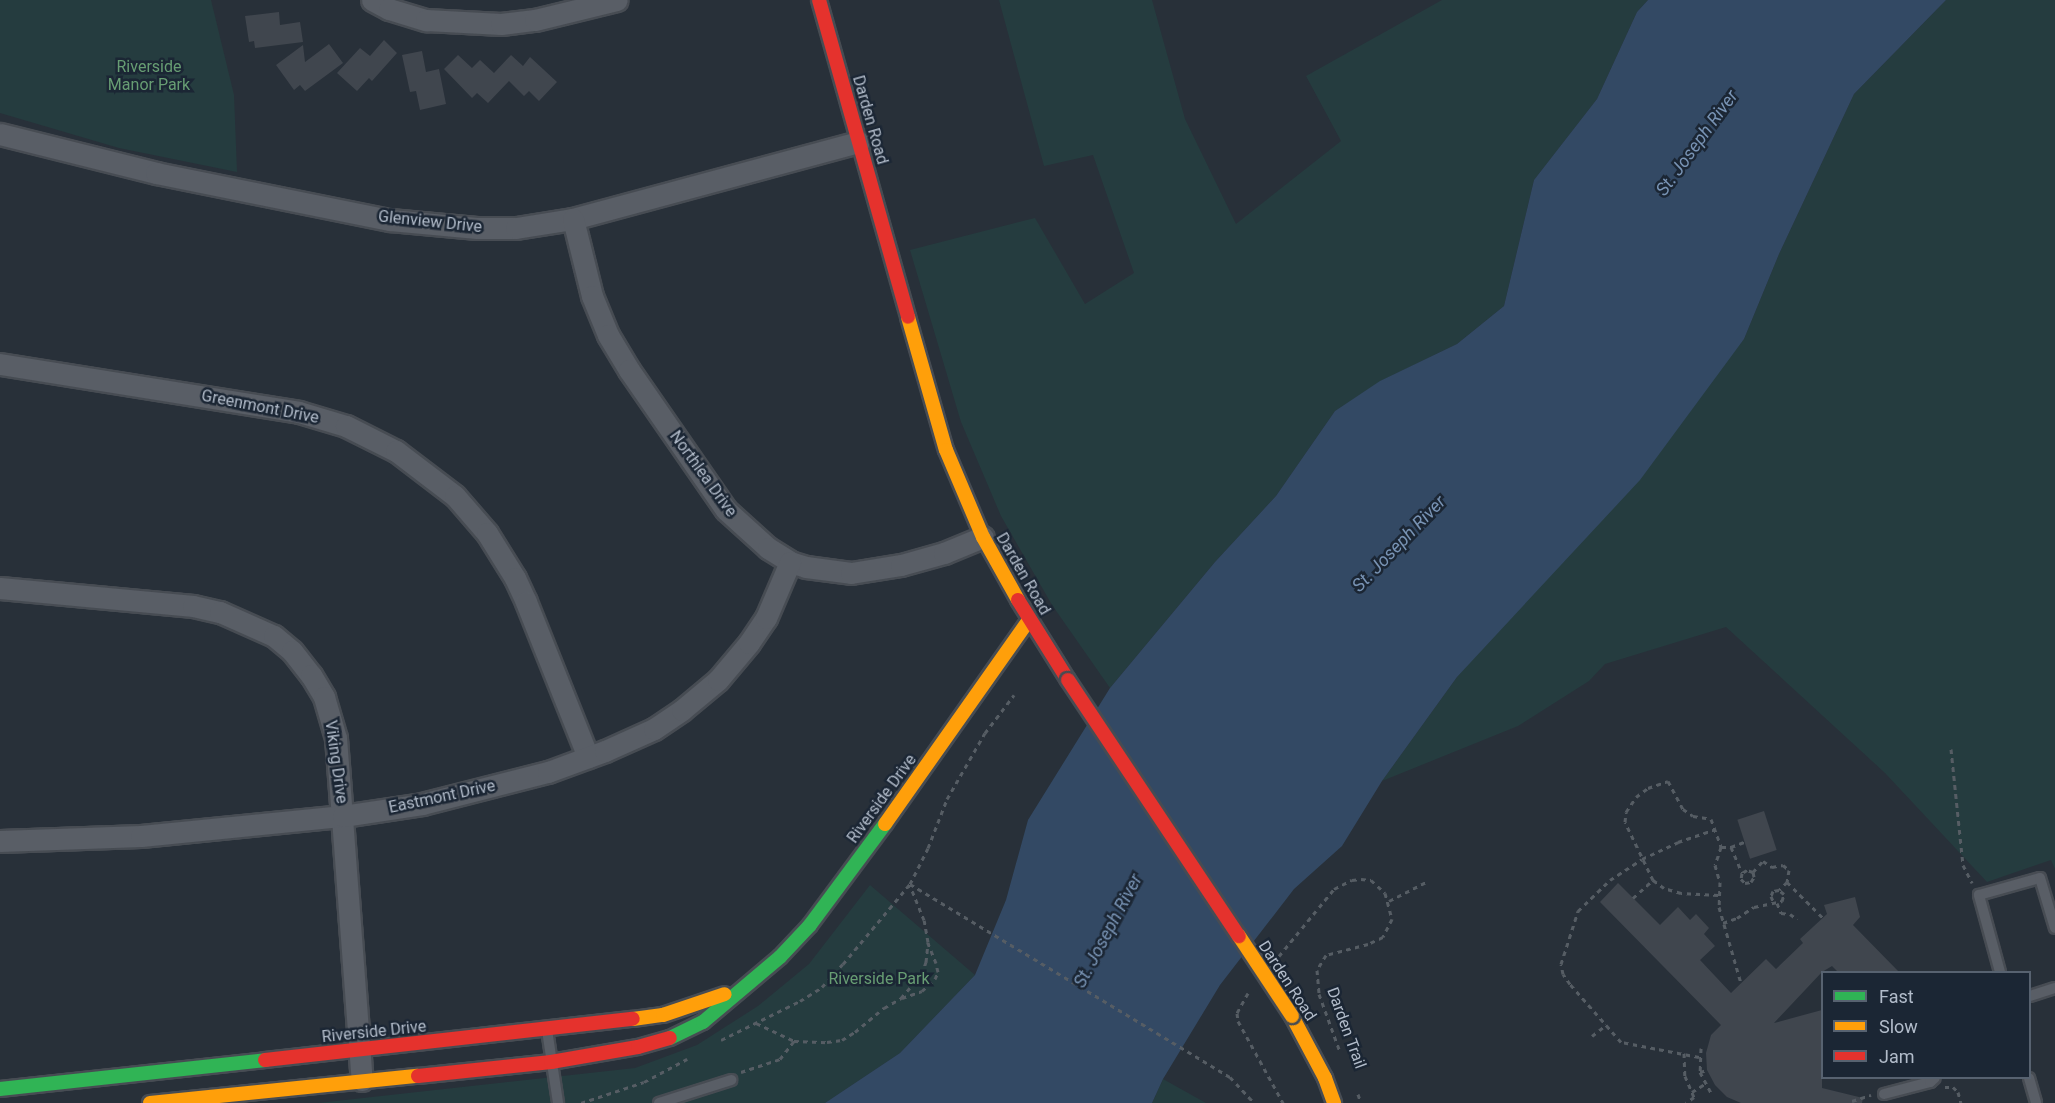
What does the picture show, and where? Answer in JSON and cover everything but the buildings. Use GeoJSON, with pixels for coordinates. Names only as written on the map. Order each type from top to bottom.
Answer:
{"type":"FeatureCollection","features":[{"type":"Feature","properties":{"kind":"street"},"geometry":{"type":"LineString","coordinates":[[372,0],[389,9],[426,20],[464,24],[501,24],[560,7],[617,0]]}},
{"type":"Feature","properties":{"kind":"street","name":"Darden Road"},"geometry":{"type":"LineString","coordinates":[[819,0],[946,450],[983,537],[1029,620],[1292,1016],[1325,1078],[1335,1103]]}},
{"type":"Feature","properties":{"kind":"street","name":"Glenview Drive"},"geometry":{"type":"LineString","coordinates":[[0,134],[156,173],[390,220],[477,228],[516,228],[573,219],[859,142]]}},
{"type":"Feature","properties":{"kind":"street","name":"Northlea Drive"},"geometry":{"type":"LineString","coordinates":[[573,219],[592,296],[608,335],[628,370],[726,510],[768,548],[790,562],[833,572],[877,570],[944,554],[983,537]]}},
{"type":"Feature","properties":{"kind":"street","name":"Greenmont Drive"},"geometry":{"type":"LineString","coordinates":[[0,364],[299,412],[346,426],[396,451],[435,477],[487,533],[515,578],[588,757]]}},
{"type":"Feature","properties":{"kind":"street","name":"Eastmont Drive"},"geometry":{"type":"LineString","coordinates":[[0,841],[141,836],[343,816],[466,794],[548,772],[654,729],[682,710],[718,680],[749,643],[766,618],[790,562]]}},
{"type":"Feature","properties":{"kind":"street","name":"Viking Drive"},"geometry":{"type":"LineString","coordinates":[[0,588],[193,606],[220,612],[274,636],[292,651],[311,675],[324,697],[336,738],[362,1080]]}},
{"type":"Feature","properties":{"kind":"street","name":"Riverside Drive"},"geometry":{"type":"LineString","coordinates":[[150,1103],[551,1062],[638,1047],[673,1036],[703,1022],[780,957],[810,925],[1029,620]]}},
{"type":"Feature","properties":{"kind":"street","name":"Riverside Drive"},"geometry":{"type":"LineString","coordinates":[[0,1089],[663,1015],[747,986]]}},
{"type":"Feature","properties":{"kind":"lane"},"geometry":{"type":"LineString","coordinates":[[2000,971],[1979,895],[2040,878],[2055,928]]}},
{"type":"Feature","properties":{"kind":"lane"},"geometry":{"type":"LineString","coordinates":[[2031,996],[2055,988]]}},
{"type":"Feature","properties":{"kind":"lane"},"geometry":{"type":"LineString","coordinates":[[547,1029],[558,1103]]}},
{"type":"Feature","properties":{"kind":"lane"},"geometry":{"type":"LineString","coordinates":[[1884,1094],[1930,1082],[1933,1079]]}},
{"type":"Feature","properties":{"kind":"lane"},"geometry":{"type":"LineString","coordinates":[[2030,1079],[2036,1103]]}},
{"type":"Feature","properties":{"kind":"lane"},"geometry":{"type":"LineString","coordinates":[[659,1103],[731,1080]]}},
{"type":"Feature","properties":{"kind":"path"},"geometry":{"type":"LineString","coordinates":[[1951,749],[1963,865],[1979,895]]}},
{"type":"Feature","properties":{"kind":"path"},"geometry":{"type":"LineString","coordinates":[[1718,896],[1681,894],[1653,880],[1625,822],[1626,812],[1636,797],[1648,788],[1668,781],[1683,808],[1693,816],[1711,819],[1720,847],[1715,865],[1720,882],[1718,896],[1723,923],[1741,983]]}},
{"type":"Feature","properties":{"kind":"path"},"geometry":{"type":"LineString","coordinates":[[1699,1057],[1621,1042],[1570,984],[1563,974],[1561,964],[1578,911],[1610,880],[1642,859],[1678,842],[1715,829]]}},
{"type":"Feature","properties":{"kind":"path"},"geometry":{"type":"LineString","coordinates":[[1720,847],[1731,847],[1744,842]]}},
{"type":"Feature","properties":{"kind":"path"},"geometry":{"type":"LineString","coordinates":[[1731,847],[1742,873],[1741,879],[1745,883],[1751,882],[1754,877],[1753,872],[1763,861],[1772,867],[1783,865],[1790,870],[1787,882],[1779,890],[1773,891],[1771,896],[1781,913],[1790,914],[1797,919]]}},
{"type":"Feature","properties":{"kind":"path"},"geometry":{"type":"LineString","coordinates":[[1742,873],[1747,870],[1753,872]]}},
{"type":"Feature","properties":{"kind":"path"},"geometry":{"type":"LineString","coordinates":[[1274,962],[1334,889],[1352,880],[1371,880],[1380,886],[1389,901],[1426,882]]}},
{"type":"Feature","properties":{"kind":"path"},"geometry":{"type":"LineString","coordinates":[[1633,898],[1653,880]]}},
{"type":"Feature","properties":{"kind":"path"},"geometry":{"type":"LineString","coordinates":[[1787,882],[1823,918]]}},
{"type":"Feature","properties":{"kind":"path"},"geometry":{"type":"LineString","coordinates":[[901,998],[922,991],[936,980],[936,963],[928,942],[922,913],[910,884],[1230,1077],[1254,1103]]}},
{"type":"Feature","properties":{"kind":"path"},"geometry":{"type":"LineString","coordinates":[[1723,923],[1737,918],[1754,907],[1782,901],[1784,894],[1779,890]]}},
{"type":"Feature","properties":{"kind":"path","name":"Darden Trail"},"geometry":{"type":"LineString","coordinates":[[1341,1053],[1318,994],[1317,970],[1326,955],[1368,944],[1383,937],[1392,919],[1389,901]]}},
{"type":"Feature","properties":{"kind":"path"},"geometry":{"type":"LineString","coordinates":[[756,1023],[794,1041],[811,1044],[842,1040],[901,998],[922,974],[928,942]]}},
{"type":"Feature","properties":{"kind":"path"},"geometry":{"type":"LineString","coordinates":[[1252,989],[1240,1006],[1238,1021],[1283,1103]]}},
{"type":"Feature","properties":{"kind":"path"},"geometry":{"type":"LineString","coordinates":[[1592,1036],[1606,1025]]}},
{"type":"Feature","properties":{"kind":"path"},"geometry":{"type":"LineString","coordinates":[[731,1080],[735,1074],[780,1059],[794,1041]]}},
{"type":"Feature","properties":{"kind":"path"},"geometry":{"type":"LineString","coordinates":[[1701,1048],[1700,1072],[1711,1093]]}},
{"type":"Feature","properties":{"kind":"path"},"geometry":{"type":"LineString","coordinates":[[1684,1053],[1685,1076],[1694,1097],[1686,1103]]}},
{"type":"Feature","properties":{"kind":"path"},"geometry":{"type":"LineString","coordinates":[[1700,1072],[1707,1070]]}},
{"type":"Feature","properties":{"kind":"path"},"geometry":{"type":"LineString","coordinates":[[1692,1092],[1705,1084]]}},
{"type":"Feature","properties":{"kind":"path","name":"Darden Trail"},"geometry":{"type":"LineString","coordinates":[[1355,1086],[1361,1103]]}},
{"type":"Feature","properties":{"kind":"path"},"geometry":{"type":"LineString","coordinates":[[1852,1101],[1884,1094]]}},
{"type":"Feature","properties":{"kind":"green space","name":"Riverside Manor Park"},"geometry":{"type":"Polygon","coordinates":[[[0,0],[211,0],[234,95],[237,172],[119,148],[0,113],[0,0]]]}},
{"type":"Feature","properties":{"kind":"green space"},"geometry":{"type":"Polygon","coordinates":[[[999,0],[1152,0],[1185,119],[1236,224],[1341,141],[1306,76],[1442,0],[1648,0],[1637,12],[1597,99],[1534,180],[1504,306],[1457,344],[1381,381],[1335,411],[1276,496],[1215,562],[1110,688],[1052,605],[1001,516],[961,422],[910,250],[1035,218],[1085,304],[1134,273],[1093,155],[1044,166],[999,0]]]}},
{"type":"Feature","properties":{"kind":"green space"},"geometry":{"type":"Polygon","coordinates":[[[1946,0],[2055,0],[2055,869],[2051,860],[1987,882],[1885,773],[1726,627],[1605,664],[1589,681],[1518,726],[1382,781],[1457,677],[1744,339],[1779,254],[1854,94],[1946,0]]]}},
{"type":"Feature","properties":{"kind":"green space","name":"Riverside Park"},"geometry":{"type":"Polygon","coordinates":[[[870,885],[975,975],[900,1053],[825,1103],[318,1103],[635,1068],[697,1045],[758,1006],[809,964],[870,885]]]}},
{"type":"Feature","properties":{"kind":"green space"},"geometry":{"type":"Polygon","coordinates":[[[1163,1079],[1206,1103],[1152,1103],[1163,1079]]]}},
{"type":"Feature","properties":{"kind":"water","name":"St. Joseph River"},"geometry":{"type":"Polygon","coordinates":[[[1648,0],[1946,0],[1854,94],[1779,254],[1744,339],[1640,480],[1457,677],[1382,781],[1342,846],[1294,889],[1220,985],[1163,1079],[1152,1103],[825,1103],[900,1053],[975,975],[1006,900],[1028,820],[1110,688],[1215,562],[1276,496],[1335,411],[1380,381],[1457,344],[1504,306],[1534,180],[1597,99],[1637,12],[1648,0]]]}},
{"type":"Feature","properties":{"kind":"traffic: fast"},"geometry":{"type":"LineString","coordinates":[[670,1038],[703,1022],[780,957],[810,925],[885,824]]}},
{"type":"Feature","properties":{"kind":"traffic: fast"},"geometry":{"type":"LineString","coordinates":[[0,1089],[265,1060]]}},
{"type":"Feature","properties":{"kind":"traffic: slow"},"geometry":{"type":"LineString","coordinates":[[908,317],[946,450],[983,537],[1018,600]]}},
{"type":"Feature","properties":{"kind":"traffic: slow"},"geometry":{"type":"LineString","coordinates":[[885,824],[1029,620]]}},
{"type":"Feature","properties":{"kind":"traffic: slow"},"geometry":{"type":"LineString","coordinates":[[1239,936],[1292,1016]]}},
{"type":"Feature","properties":{"kind":"traffic: slow"},"geometry":{"type":"LineString","coordinates":[[633,1019],[663,1015],[725,994]]}},
{"type":"Feature","properties":{"kind":"traffic: slow"},"geometry":{"type":"LineString","coordinates":[[1292,1016],[1325,1078],[1334,1103]]}},
{"type":"Feature","properties":{"kind":"traffic: slow"},"geometry":{"type":"LineString","coordinates":[[150,1103],[418,1076]]}},
{"type":"Feature","properties":{"kind":"traffic: jam"},"geometry":{"type":"LineString","coordinates":[[819,0],[908,317]]}},
{"type":"Feature","properties":{"kind":"traffic: jam"},"geometry":{"type":"LineString","coordinates":[[1018,600],[1068,680]]}},
{"type":"Feature","properties":{"kind":"traffic: jam"},"geometry":{"type":"LineString","coordinates":[[1068,680],[1239,936]]}},
{"type":"Feature","properties":{"kind":"traffic: jam"},"geometry":{"type":"LineString","coordinates":[[265,1060],[633,1019]]}},
{"type":"Feature","properties":{"kind":"traffic: jam"},"geometry":{"type":"LineString","coordinates":[[418,1076],[551,1062],[638,1047],[670,1038]]}}]}
